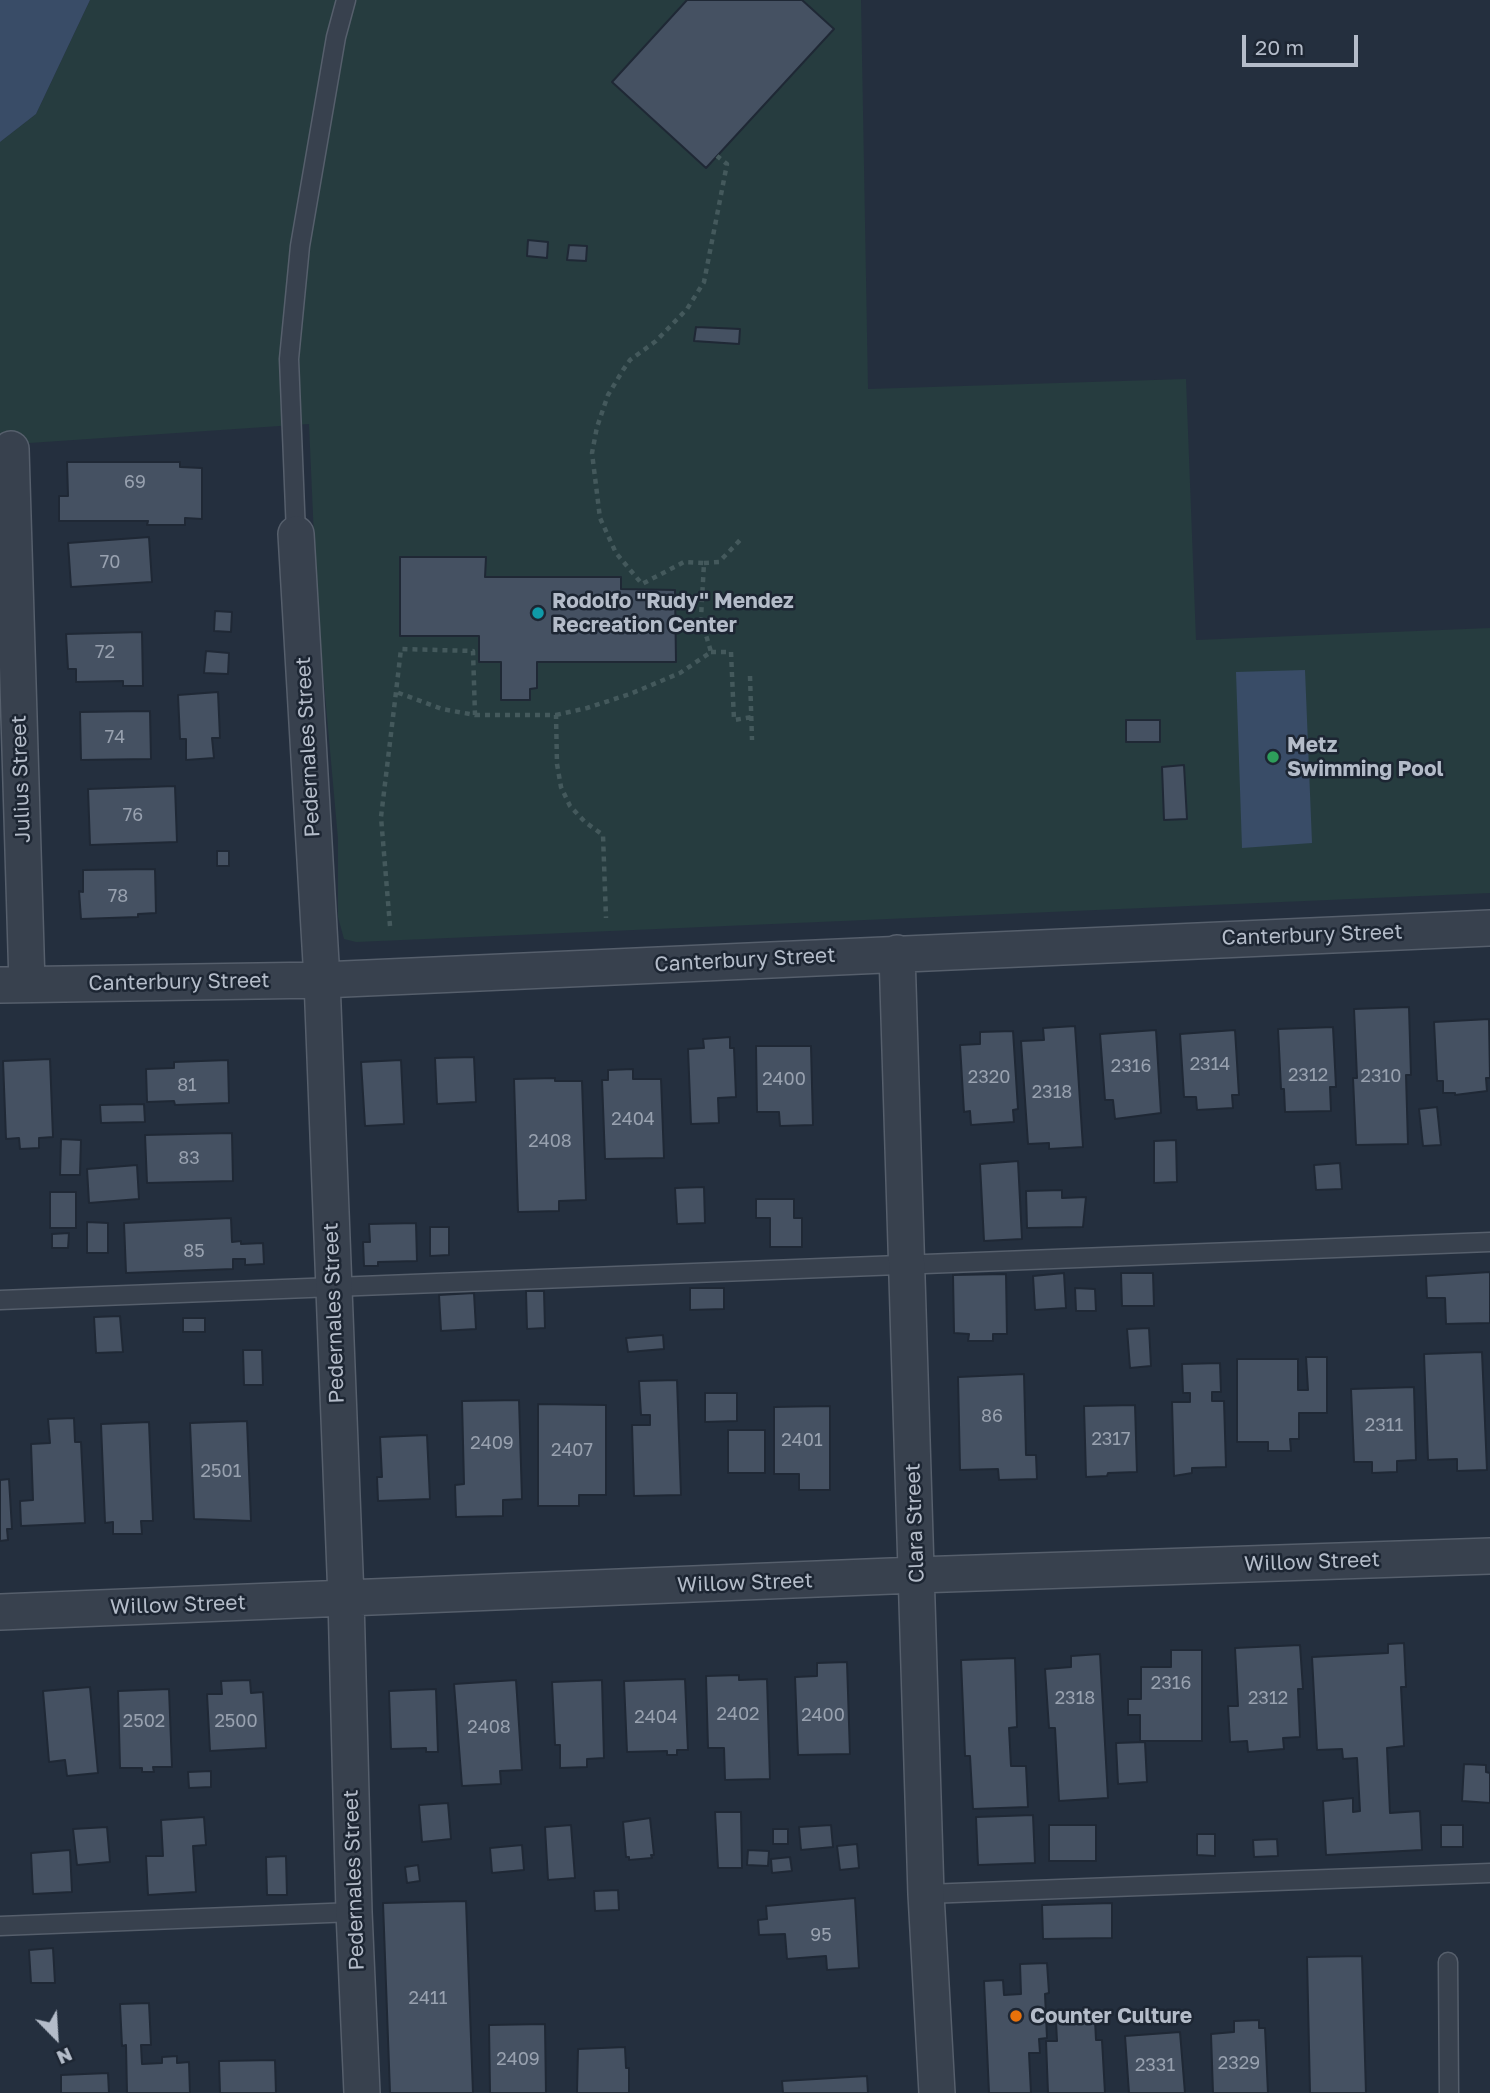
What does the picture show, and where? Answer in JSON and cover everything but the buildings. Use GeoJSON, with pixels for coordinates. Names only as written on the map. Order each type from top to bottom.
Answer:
{"type":"FeatureCollection","features":[{"type":"Feature","properties":{"kind":"street","name":"Julius Street"},"geometry":{"type":"LineString","coordinates":[[11,449],[13,984]]}},
{"type":"Feature","properties":{"kind":"street","name":"Pedernales Street"},"geometry":{"type":"LineString","coordinates":[[296,534],[322,981],[362,2093]]}},
{"type":"Feature","properties":{"kind":"street","name":"Canterbury Street"},"geometry":{"type":"LineString","coordinates":[[13,984],[322,981],[1490,928]]}},
{"type":"Feature","properties":{"kind":"street","name":"Clara Street"},"geometry":{"type":"LineString","coordinates":[[897,953],[926,1894],[937,2093]]}},
{"type":"Feature","properties":{"kind":"street","name":"Willow Street"},"geometry":{"type":"LineString","coordinates":[[0,1612],[916,1575],[1490,1556]]}},
{"type":"Feature","properties":{"kind":"lane"},"geometry":{"type":"LineString","coordinates":[[296,534],[290,347],[300,246],[336,37],[346,0]]}},
{"type":"Feature","properties":{"kind":"lane"},"geometry":{"type":"LineString","coordinates":[[0,1300],[1490,1242]]}},
{"type":"Feature","properties":{"kind":"lane"},"geometry":{"type":"LineString","coordinates":[[926,1894],[1490,1873]]}},
{"type":"Feature","properties":{"kind":"lane"},"geometry":{"type":"LineString","coordinates":[[0,1926],[354,1912]]}},
{"type":"Feature","properties":{"kind":"lane"},"geometry":{"type":"LineString","coordinates":[[1448,1962],[1449,2093]]}},
{"type":"Feature","properties":{"kind":"path"},"geometry":{"type":"LineString","coordinates":[[717,156],[727,164],[704,282],[687,309],[656,341],[630,360],[622,370],[608,395],[592,453],[600,519],[616,553],[642,584],[684,562],[719,562],[743,537]]}},
{"type":"Feature","properties":{"kind":"path"},"geometry":{"type":"LineString","coordinates":[[704,563],[701,618],[711,652]]}},
{"type":"Feature","properties":{"kind":"path"},"geometry":{"type":"LineString","coordinates":[[390,926],[381,817],[401,649],[473,652],[475,715]]}},
{"type":"Feature","properties":{"kind":"path"},"geometry":{"type":"LineString","coordinates":[[396,692],[442,709],[475,715],[556,715],[587,708],[642,689],[680,673],[711,652],[731,652],[734,720],[752,718]]}},
{"type":"Feature","properties":{"kind":"path"},"geometry":{"type":"LineString","coordinates":[[750,676],[752,740]]}},
{"type":"Feature","properties":{"kind":"path"},"geometry":{"type":"LineString","coordinates":[[556,715],[557,764],[561,787],[570,806],[585,822],[603,835],[606,918]]}},
{"type":"Feature","properties":{"kind":"green space"},"geometry":{"type":"Polygon","coordinates":[[[90,0],[861,0],[868,389],[1186,379],[1196,640],[1490,628],[1490,893],[356,942],[344,939],[338,917],[338,839],[317,606],[309,424],[0,445],[0,142],[36,114],[90,0]]]}},
{"type":"Feature","properties":{"kind":"water"},"geometry":{"type":"Polygon","coordinates":[[[0,0],[90,0],[36,114],[0,142],[0,0]]]}},
{"type":"Feature","properties":{"kind":"water","name":"Metz Swimming Pool"},"geometry":{"type":"Polygon","coordinates":[[[1305,670],[1312,843],[1242,848],[1236,672],[1305,670]]]}},
{"type":"Feature","properties":{"kind":"place","name":"Rodolfo \"Rudy\" Mendez Recreation Center"},"geometry":{"type":"Point","coordinates":[538,613]}},
{"type":"Feature","properties":{"kind":"place","name":"Metz Swimming Pool"},"geometry":{"type":"Point","coordinates":[1273,757]}},
{"type":"Feature","properties":{"kind":"place","name":"Counter Culture"},"geometry":{"type":"Point","coordinates":[1016,2016]}}]}
